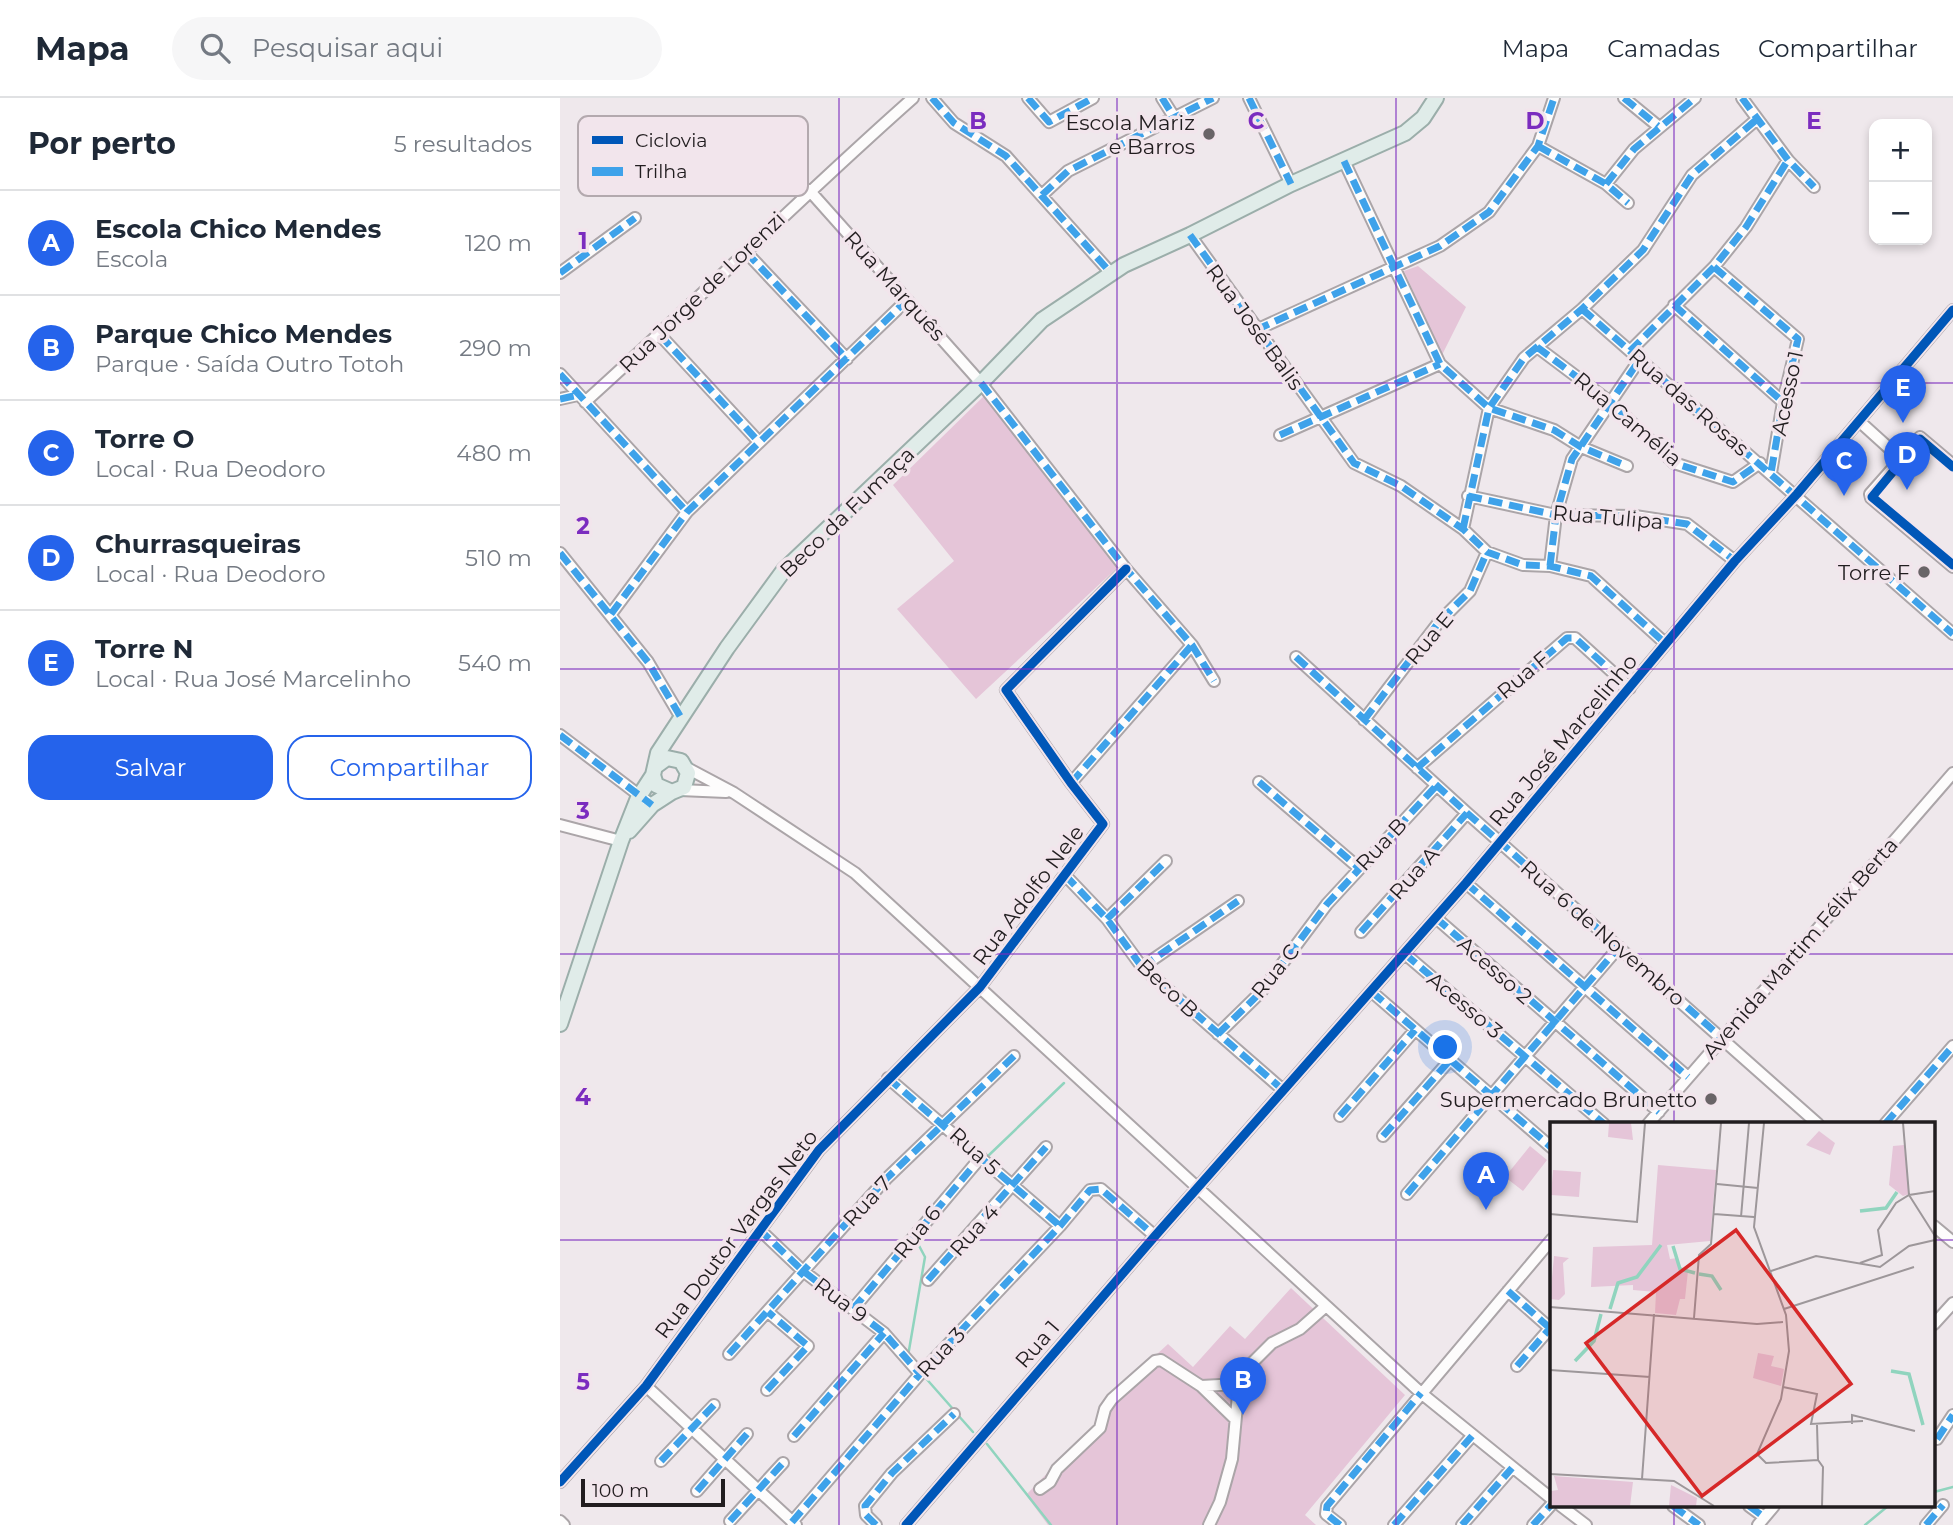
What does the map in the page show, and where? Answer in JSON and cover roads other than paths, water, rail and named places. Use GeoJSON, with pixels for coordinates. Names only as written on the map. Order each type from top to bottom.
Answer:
{"type":"FeatureCollection","features":[{"type":"Feature","properties":{"kind":"main road","name":"Beco da Fumaça"},"geometry":{"type":"LineString","coordinates":[[654,770],[658,753],[679,719],[784,570],[981,383],[1042,320],[1111,272],[1290,184],[1405,133],[1423,118],[1436,98]]}},
{"type":"Feature","properties":{"kind":"main road"},"geometry":{"type":"LineString","coordinates":[[645,802],[676,791],[688,779],[682,763],[679,719]]}},
{"type":"Feature","properties":{"kind":"main road"},"geometry":{"type":"LineString","coordinates":[[560,1024],[622,839],[645,802],[654,770],[667,758],[682,763]]}},
{"type":"Feature","properties":{"kind":"main road"},"geometry":{"type":"LineString","coordinates":[[654,770],[660,789],[676,791]]}},
{"type":"Feature","properties":{"kind":"street","name":"Rua Jorge de Lorenzi"},"geometry":{"type":"LineString","coordinates":[[809,190],[913,98]]}},
{"type":"Feature","properties":{"kind":"street"},"geometry":{"type":"LineString","coordinates":[[932,98],[954,123],[1006,156],[1111,272]]}},
{"type":"Feature","properties":{"kind":"street"},"geometry":{"type":"LineString","coordinates":[[1028,98],[1049,122],[1093,98]]}},
{"type":"Feature","properties":{"kind":"street"},"geometry":{"type":"LineString","coordinates":[[1162,98],[1174,117]]}},
{"type":"Feature","properties":{"kind":"street"},"geometry":{"type":"LineString","coordinates":[[1042,195],[1068,171],[1213,98]]}},
{"type":"Feature","properties":{"kind":"street"},"geometry":{"type":"LineString","coordinates":[[1249,98],[1290,184]]}},
{"type":"Feature","properties":{"kind":"street"},"geometry":{"type":"LineString","coordinates":[[1256,330],[1440,246],[1489,212],[1538,146],[1554,98]]}},
{"type":"Feature","properties":{"kind":"street"},"geometry":{"type":"LineString","coordinates":[[1624,98],[1658,126]]}},
{"type":"Feature","properties":{"kind":"street"},"geometry":{"type":"LineString","coordinates":[[1606,184],[1634,149],[1658,126],[1695,98]]}},
{"type":"Feature","properties":{"kind":"street"},"geometry":{"type":"LineString","coordinates":[[1742,98],[1788,160],[1814,187]]}},
{"type":"Feature","properties":{"kind":"street"},"geometry":{"type":"LineString","coordinates":[[1462,528],[1489,408],[1524,358],[1582,309],[1643,250],[1692,175],[1756,120]]}},
{"type":"Feature","properties":{"kind":"street"},"geometry":{"type":"LineString","coordinates":[[1538,146],[1606,184],[1628,204]]}},
{"type":"Feature","properties":{"kind":"street"},"geometry":{"type":"LineString","coordinates":[[1630,351],[1714,267],[1746,227],[1788,160]]}},
{"type":"Feature","properties":{"kind":"street"},"geometry":{"type":"LineString","coordinates":[[1344,161],[1440,364],[1489,408],[1554,430],[1581,447],[1627,466]]}},
{"type":"Feature","properties":{"kind":"street","name":"Rua Marquês"},"geometry":{"type":"LineString","coordinates":[[809,190],[981,383],[1126,569],[1192,645],[1214,681]]}},
{"type":"Feature","properties":{"kind":"street","name":"Rua Jorge de Lorenzi"},"geometry":{"type":"LineString","coordinates":[[560,399],[582,398],[660,335],[803,196]]}},
{"type":"Feature","properties":{"kind":"street"},"geometry":{"type":"LineString","coordinates":[[560,273],[635,218]]}},
{"type":"Feature","properties":{"kind":"street","name":"Rua José Balis"},"geometry":{"type":"LineString","coordinates":[[1190,235],[1354,463],[1401,486],[1462,528],[1487,552]]}},
{"type":"Feature","properties":{"kind":"street"},"geometry":{"type":"LineString","coordinates":[[746,252],[847,359]]}},
{"type":"Feature","properties":{"kind":"street","name":"Acesso 1"},"geometry":{"type":"LineString","coordinates":[[1714,267],[1798,340],[1783,402],[1771,473]]}},
{"type":"Feature","properties":{"kind":"street"},"geometry":{"type":"LineString","coordinates":[[611,614],[687,512],[907,300]]}},
{"type":"Feature","properties":{"kind":"street"},"geometry":{"type":"LineString","coordinates":[[1674,305],[1783,402]]}},
{"type":"Feature","properties":{"kind":"street","name":"Rua das Rosas"},"geometry":{"type":"LineString","coordinates":[[1582,309],[1953,634]]}},
{"type":"Feature","properties":{"kind":"street","name":"Rua José Marcelinho"},"geometry":{"type":"LineString","coordinates":[[1197,1188],[1436,918],[1735,561],[1797,495],[1953,310]]}},
{"type":"Feature","properties":{"kind":"street"},"geometry":{"type":"LineString","coordinates":[[660,335],[759,442]]}},
{"type":"Feature","properties":{"kind":"street","name":"Rua Camélia"},"geometry":{"type":"LineString","coordinates":[[1537,346],[1609,401],[1677,465],[1733,482],[1760,463]]}},
{"type":"Feature","properties":{"kind":"street"},"geometry":{"type":"LineString","coordinates":[[1550,566],[1556,514],[1572,459],[1640,359]]}},
{"type":"Feature","properties":{"kind":"street"},"geometry":{"type":"LineString","coordinates":[[1280,435],[1440,364]]}},
{"type":"Feature","properties":{"kind":"street"},"geometry":{"type":"LineString","coordinates":[[560,374],[687,512]]}},
{"type":"Feature","properties":{"kind":"street"},"geometry":{"type":"LineString","coordinates":[[1861,419],[1903,456]]}},
{"type":"Feature","properties":{"kind":"street"},"geometry":{"type":"LineString","coordinates":[[1953,465],[1920,437],[1870,496],[1949,564],[1953,550]]}},
{"type":"Feature","properties":{"kind":"street","name":"Rua Tulipa"},"geometry":{"type":"LineString","coordinates":[[1468,496],[1556,514],[1634,516],[1687,524],[1735,561]]}},
{"type":"Feature","properties":{"kind":"street"},"geometry":{"type":"LineString","coordinates":[[1487,552],[1523,565],[1550,566],[1591,576],[1666,644]]}},
{"type":"Feature","properties":{"kind":"street","name":"Rua E"},"geometry":{"type":"LineString","coordinates":[[1364,720],[1439,622],[1470,591],[1487,552]]}},
{"type":"Feature","properties":{"kind":"street"},"geometry":{"type":"LineString","coordinates":[[560,553],[648,662],[679,719]]}},
{"type":"Feature","properties":{"kind":"street","name":"Rua Adolfo Nele"},"geometry":{"type":"LineString","coordinates":[[980,987],[1103,824],[1006,690],[1126,569]]}},
{"type":"Feature","properties":{"kind":"street","name":"Rua F"},"geometry":{"type":"LineString","coordinates":[[1417,768],[1567,638],[1575,638],[1630,688]]}},
{"type":"Feature","properties":{"kind":"street"},"geometry":{"type":"LineString","coordinates":[[1071,783],[1192,645]]}},
{"type":"Feature","properties":{"kind":"street","name":"Rua 6 de Novembro"},"geometry":{"type":"LineString","coordinates":[[1296,657],[1436,786],[1816,1122]]}},
{"type":"Feature","properties":{"kind":"street"},"geometry":{"type":"LineString","coordinates":[[560,735],[645,802]]}},
{"type":"Feature","properties":{"kind":"street"},"geometry":{"type":"LineString","coordinates":[[682,763],[734,793],[855,873],[1421,1393],[1550,1499]]}},
{"type":"Feature","properties":{"kind":"street","name":"Avenida Martim Félix Berta"},"geometry":{"type":"LineString","coordinates":[[1650,1122],[1953,773]]}},
{"type":"Feature","properties":{"kind":"street"},"geometry":{"type":"LineString","coordinates":[[1259,782],[1359,868]]}},
{"type":"Feature","properties":{"kind":"street","name":"Rua B"},"geometry":{"type":"LineString","coordinates":[[1327,904],[1436,786]]}},
{"type":"Feature","properties":{"kind":"street"},"geometry":{"type":"LineString","coordinates":[[676,791],[707,789],[734,793]]}},
{"type":"Feature","properties":{"kind":"street","name":"Rua A"},"geometry":{"type":"LineString","coordinates":[[1362,932],[1467,813]]}},
{"type":"Feature","properties":{"kind":"street"},"geometry":{"type":"LineString","coordinates":[[560,825],[622,839]]}},
{"type":"Feature","properties":{"kind":"street"},"geometry":{"type":"LineString","coordinates":[[1107,919],[1166,861]]}},
{"type":"Feature","properties":{"kind":"street","name":"Beco B"},"geometry":{"type":"LineString","coordinates":[[1065,875],[1107,919],[1142,967],[1283,1090]]}},
{"type":"Feature","properties":{"kind":"street"},"geometry":{"type":"LineString","coordinates":[[1466,883],[1688,1077]]}},
{"type":"Feature","properties":{"kind":"street"},"geometry":{"type":"LineString","coordinates":[[1142,967],[1238,901]]}},
{"type":"Feature","properties":{"kind":"street","name":"Rua C"},"geometry":{"type":"LineString","coordinates":[[1218,1034],[1261,992],[1327,904]]}},
{"type":"Feature","properties":{"kind":"street","name":"Acesso 2"},"geometry":{"type":"LineString","coordinates":[[1436,918],[1659,1112]]}},
{"type":"Feature","properties":{"kind":"street"},"geometry":{"type":"LineString","coordinates":[[1408,1194],[1619,947]]}},
{"type":"Feature","properties":{"kind":"street","name":"Acesso 3"},"geometry":{"type":"LineString","coordinates":[[1405,954],[1602,1122]]}},
{"type":"Feature","properties":{"kind":"street","name":"Rua Doutor Vargas Neto"},"geometry":{"type":"LineString","coordinates":[[560,1482],[646,1386],[819,1150],[980,987]]}},
{"type":"Feature","properties":{"kind":"street"},"geometry":{"type":"LineString","coordinates":[[1372,992],[1550,1146]]}},
{"type":"Feature","properties":{"kind":"street"},"geometry":{"type":"LineString","coordinates":[[1340,1116],[1415,1030]]}},
{"type":"Feature","properties":{"kind":"street"},"geometry":{"type":"LineString","coordinates":[[1887,1122],[1953,1046]]}},
{"type":"Feature","properties":{"kind":"street","name":"Rua 7"},"geometry":{"type":"LineString","coordinates":[[729,1354],[886,1179],[1014,1056]]}},
{"type":"Feature","properties":{"kind":"street"},"geometry":{"type":"LineString","coordinates":[[1383,1136],[1450,1060]]}},
{"type":"Feature","properties":{"kind":"street","name":"Rua 5"},"geometry":{"type":"LineString","coordinates":[[888,1078],[1060,1226]]}},
{"type":"Feature","properties":{"kind":"street","name":"Rua 4"},"geometry":{"type":"LineString","coordinates":[[928,1280],[1046,1147]]}},
{"type":"Feature","properties":{"kind":"street","name":"Rua 6"},"geometry":{"type":"LineString","coordinates":[[853,1309],[981,1157]]}},
{"type":"Feature","properties":{"kind":"street","name":"Rua 3"},"geometry":{"type":"LineString","coordinates":[[794,1523],[920,1374],[1060,1226],[1090,1190],[1096,1188],[1155,1236]]}},
{"type":"Feature","properties":{"kind":"street","name":"Rua 1"},"geometry":{"type":"LineString","coordinates":[[906,1525],[1197,1188]]}},
{"type":"Feature","properties":{"kind":"street"},"geometry":{"type":"LineString","coordinates":[[1936,1228],[1953,1242]]}},
{"type":"Feature","properties":{"kind":"street","name":"Rua 9"},"geometry":{"type":"LineString","coordinates":[[759,1229],[803,1271],[884,1333],[920,1374]]}},
{"type":"Feature","properties":{"kind":"street"},"geometry":{"type":"LineString","coordinates":[[1340,1525],[1324,1511],[1550,1241]]}},
{"type":"Feature","properties":{"kind":"street"},"geometry":{"type":"LineString","coordinates":[[1508,1291],[1550,1327]]}},
{"type":"Feature","properties":{"kind":"street"},"geometry":{"type":"LineString","coordinates":[[1936,1322],[1953,1303]]}},
{"type":"Feature","properties":{"kind":"street"},"geometry":{"type":"LineString","coordinates":[[1209,1525],[1220,1502],[1232,1459],[1239,1384],[1251,1364],[1272,1343],[1300,1329],[1326,1306]]}},
{"type":"Feature","properties":{"kind":"street"},"geometry":{"type":"LineString","coordinates":[[767,1390],[808,1346],[768,1312]]}},
{"type":"Feature","properties":{"kind":"street"},"geometry":{"type":"LineString","coordinates":[[1517,1366],[1550,1329]]}},
{"type":"Feature","properties":{"kind":"street"},"geometry":{"type":"LineString","coordinates":[[794,1436],[884,1333]]}},
{"type":"Feature","properties":{"kind":"street"},"geometry":{"type":"LineString","coordinates":[[1040,1489],[1049,1482],[1056,1469],[1095,1435],[1112,1399],[1155,1361],[1168,1363],[1201,1386],[1235,1419]]}},
{"type":"Feature","properties":{"kind":"street"},"geometry":{"type":"LineString","coordinates":[[1201,1386],[1239,1384]]}},
{"type":"Feature","properties":{"kind":"street"},"geometry":{"type":"LineString","coordinates":[[646,1386],[794,1523]]}},
{"type":"Feature","properties":{"kind":"street"},"geometry":{"type":"LineString","coordinates":[[662,1461],[714,1405]]}},
{"type":"Feature","properties":{"kind":"street"},"geometry":{"type":"LineString","coordinates":[[876,1525],[866,1515],[864,1506],[892,1473],[954,1415]]}},
{"type":"Feature","properties":{"kind":"street"},"geometry":{"type":"LineString","coordinates":[[1937,1438],[1953,1415]]}},
{"type":"Feature","properties":{"kind":"street"},"geometry":{"type":"LineString","coordinates":[[697,1491],[747,1434]]}},
{"type":"Feature","properties":{"kind":"street"},"geometry":{"type":"LineString","coordinates":[[1394,1525],[1472,1436]]}},
{"type":"Feature","properties":{"kind":"street"},"geometry":{"type":"LineString","coordinates":[[730,1521],[783,1464]]}},
{"type":"Feature","properties":{"kind":"street"},"geometry":{"type":"LineString","coordinates":[[1462,1525],[1513,1468]]}},
{"type":"Feature","properties":{"kind":"street"},"geometry":{"type":"LineString","coordinates":[[1533,1525],[1550,1504]]}},
{"type":"Feature","properties":{"kind":"street"},"geometry":{"type":"LineString","coordinates":[[1926,1525],[1943,1505]]}},
{"type":"Feature","properties":{"kind":"street"},"geometry":{"type":"LineString","coordinates":[[1563,1508],[1586,1525]]}},
{"type":"Feature","properties":{"kind":"street"},"geometry":{"type":"LineString","coordinates":[[1573,1516],[1581,1508]]}},
{"type":"Feature","properties":{"kind":"street"},"geometry":{"type":"LineString","coordinates":[[1676,1508],[1699,1525]]}},
{"type":"Feature","properties":{"kind":"street"},"geometry":{"type":"LineString","coordinates":[[560,1521],[564,1525]]}},
{"type":"Feature","properties":{"kind":"waterway"},"geometry":{"type":"LineString","coordinates":[[988,1156],[1064,1083]]}},
{"type":"Feature","properties":{"kind":"waterway"},"geometry":{"type":"LineString","coordinates":[[908,1356],[925,1257],[916,1240]]}},
{"type":"Feature","properties":{"kind":"waterway"},"geometry":{"type":"LineString","coordinates":[[923,1375],[953,1409]]}},
{"type":"Feature","properties":{"kind":"waterway"},"geometry":{"type":"LineString","coordinates":[[957,1414],[973,1432]]}},
{"type":"Feature","properties":{"kind":"waterway"},"geometry":{"type":"LineString","coordinates":[[987,1444],[1051,1525]]}},
{"type":"Feature","properties":{"kind":"waterway"},"geometry":{"type":"LineString","coordinates":[[1936,1491],[1953,1487]]}},
{"type":"Feature","properties":{"kind":"waterway"},"geometry":{"type":"LineString","coordinates":[[1865,1525],[1886,1508]]}},
{"type":"Feature","properties":{"kind":"place","name":"Escola Mariz e Barros"},"geometry":{"type":"Point","coordinates":[1209,134]}},
{"type":"Feature","properties":{"kind":"place","name":"Torre N"},"geometry":{"type":"Point","coordinates":[1903,423]}},
{"type":"Feature","properties":{"kind":"place","name":"Churrasqueiras"},"geometry":{"type":"Point","coordinates":[1907,490]}},
{"type":"Feature","properties":{"kind":"place","name":"Torre O"},"geometry":{"type":"Point","coordinates":[1844,496]}},
{"type":"Feature","properties":{"kind":"place","name":"Torre F"},"geometry":{"type":"Point","coordinates":[1924,572]}},
{"type":"Feature","properties":{"kind":"place","name":"Supermercado Brunetto"},"geometry":{"type":"Point","coordinates":[1711,1099]}},
{"type":"Feature","properties":{"kind":"place","name":"Escola Chico Mendes"},"geometry":{"type":"Point","coordinates":[1486,1210]}},
{"type":"Feature","properties":{"kind":"place","name":"Parque Chico Mendes"},"geometry":{"type":"Point","coordinates":[1243,1415]}}]}
